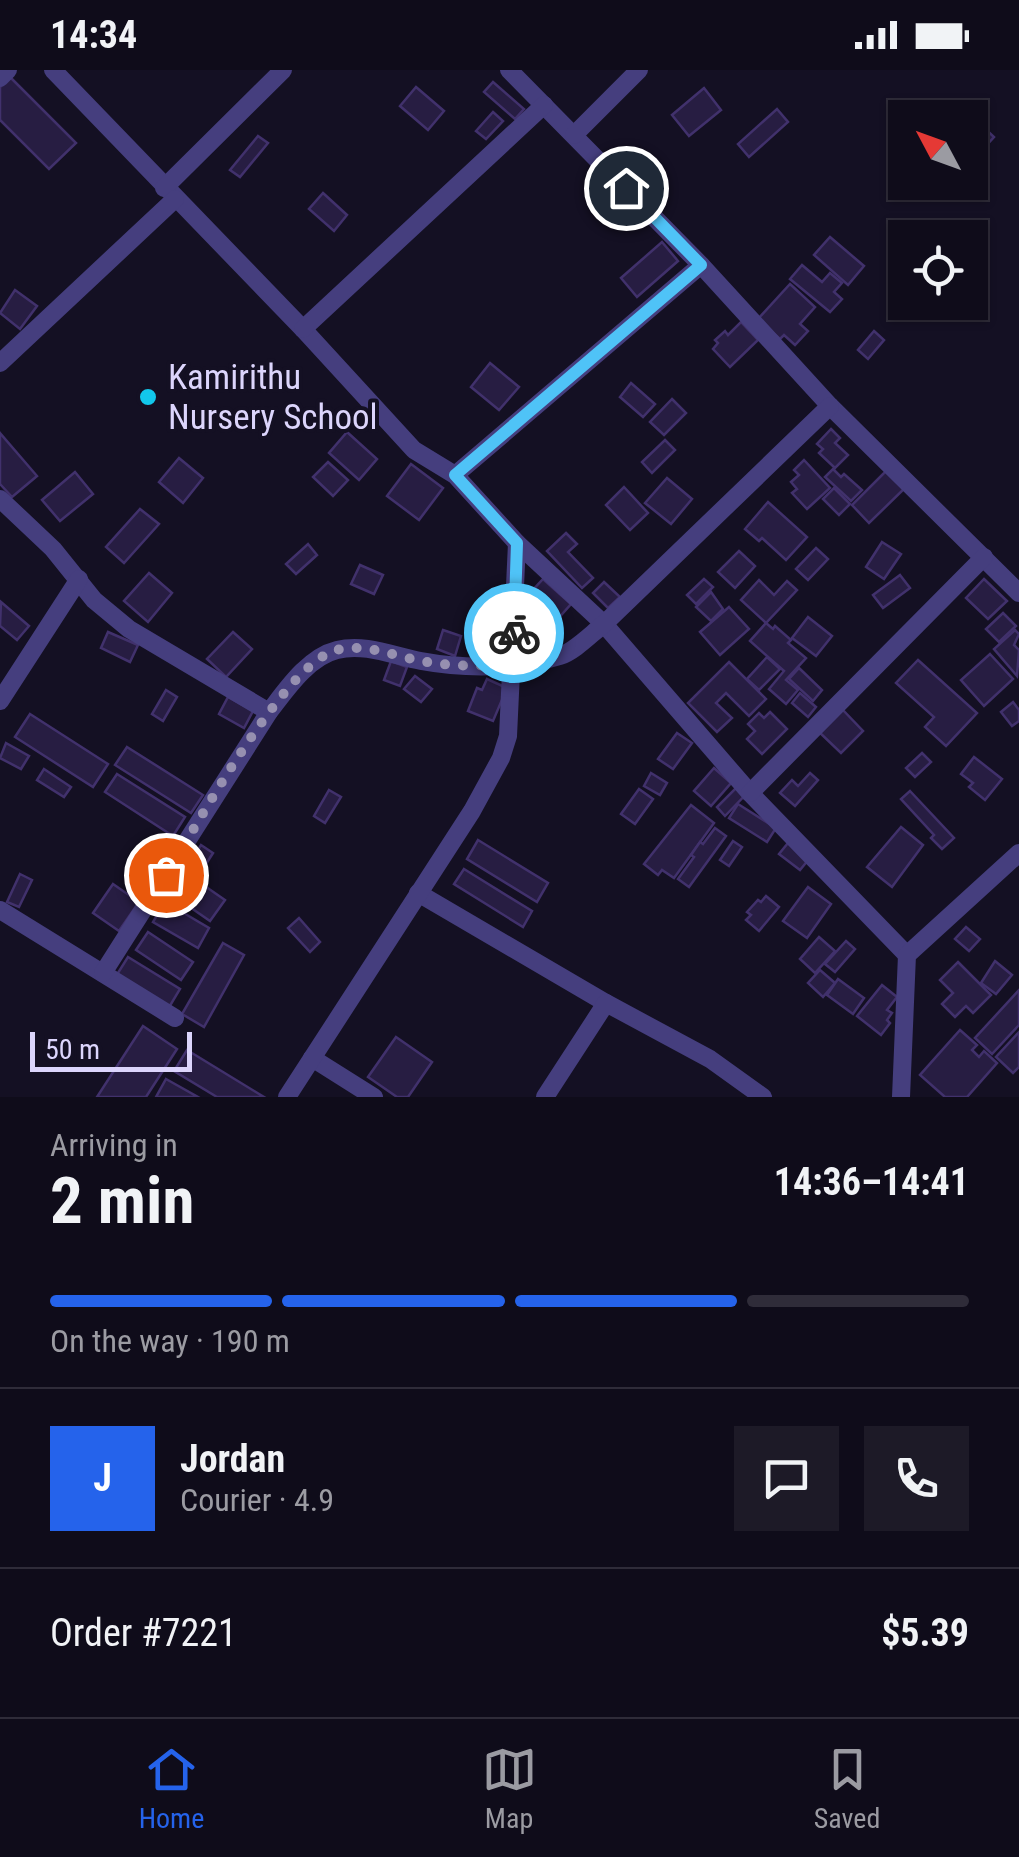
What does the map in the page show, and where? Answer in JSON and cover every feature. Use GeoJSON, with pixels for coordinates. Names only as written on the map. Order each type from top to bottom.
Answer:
{"type":"FeatureCollection","features":[{"type":"Feature","properties":{"kind":"street"},"geometry":{"type":"LineString","coordinates":[[0,78],[8,70]]}},
{"type":"Feature","properties":{"kind":"street"},"geometry":{"type":"LineString","coordinates":[[53,70],[304,329],[414,450],[455,475],[517,543],[604,624],[750,793],[908,955]]}},
{"type":"Feature","properties":{"kind":"street"},"geometry":{"type":"LineString","coordinates":[[0,363],[170,193],[283,70]]}},
{"type":"Feature","properties":{"kind":"street"},"geometry":{"type":"LineString","coordinates":[[509,70],[701,265],[830,406],[1019,593]]}},
{"type":"Feature","properties":{"kind":"street"},"geometry":{"type":"LineString","coordinates":[[574,136],[639,70]]}},
{"type":"Feature","properties":{"kind":"street"},"geometry":{"type":"LineString","coordinates":[[304,329],[544,105]]}},
{"type":"Feature","properties":{"kind":"street"},"geometry":{"type":"LineString","coordinates":[[455,475],[701,265]]}},
{"type":"Feature","properties":{"kind":"street"},"geometry":{"type":"LineString","coordinates":[[103,973],[269,712],[315,662],[337,650],[379,650],[421,661],[467,666],[513,664],[563,655],[604,624],[830,406]]}},
{"type":"Feature","properties":{"kind":"street"},"geometry":{"type":"LineString","coordinates":[[0,526],[7,506],[94,600],[129,629],[269,712]]}},
{"type":"Feature","properties":{"kind":"street"},"geometry":{"type":"LineString","coordinates":[[286,1097],[472,811],[500,758],[508,736],[517,543]]}},
{"type":"Feature","properties":{"kind":"street"},"geometry":{"type":"LineString","coordinates":[[750,793],[984,556]]}},
{"type":"Feature","properties":{"kind":"street"},"geometry":{"type":"LineString","coordinates":[[0,701],[78,579]]}},
{"type":"Feature","properties":{"kind":"street"},"geometry":{"type":"LineString","coordinates":[[901,1097],[908,955],[1019,853]]}},
{"type":"Feature","properties":{"kind":"street"},"geometry":{"type":"LineString","coordinates":[[418,893],[710,1059],[763,1097]]}},
{"type":"Feature","properties":{"kind":"street"},"geometry":{"type":"LineString","coordinates":[[0,910],[175,1018]]}},
{"type":"Feature","properties":{"kind":"street"},"geometry":{"type":"LineString","coordinates":[[545,1097],[606,1003]]}},
{"type":"Feature","properties":{"kind":"street"},"geometry":{"type":"LineString","coordinates":[[312,1058],[374,1097]]}},
{"type":"Feature","properties":{"kind":"building"},"geometry":{"type":"Polygon","coordinates":[[[10,77],[76,143],[49,169],[0,120],[0,87],[10,77]]]}},
{"type":"Feature","properties":{"kind":"building"},"geometry":{"type":"Polygon","coordinates":[[[493,82],[524,109],[515,119],[484,92],[493,82]]]}},
{"type":"Feature","properties":{"kind":"building"},"geometry":{"type":"Polygon","coordinates":[[[416,87],[444,111],[428,130],[400,106],[416,87]]]}},
{"type":"Feature","properties":{"kind":"building"},"geometry":{"type":"Polygon","coordinates":[[[704,88],[721,110],[689,136],[672,115],[704,88]]]}},
{"type":"Feature","properties":{"kind":"building"},"geometry":{"type":"Polygon","coordinates":[[[777,109],[788,122],[749,157],[738,144],[777,109]]]}},
{"type":"Feature","properties":{"kind":"building"},"geometry":{"type":"Polygon","coordinates":[[[493,112],[503,121],[486,139],[476,131],[493,112]]]}},
{"type":"Feature","properties":{"kind":"building"},"geometry":{"type":"Polygon","coordinates":[[[258,136],[268,143],[240,177],[230,170],[258,136]]]}},
{"type":"Feature","properties":{"kind":"building"},"geometry":{"type":"Polygon","coordinates":[[[323,193],[347,215],[334,231],[309,209],[323,193]]]}},
{"type":"Feature","properties":{"kind":"building"},"geometry":{"type":"Polygon","coordinates":[[[830,237],[864,266],[848,285],[814,255],[830,237]]]}},
{"type":"Feature","properties":{"kind":"building"},"geometry":{"type":"Polygon","coordinates":[[[662,242],[678,261],[637,297],[621,278],[662,242]]]}},
{"type":"Feature","properties":{"kind":"building"},"geometry":{"type":"Polygon","coordinates":[[[802,265],[822,282],[830,273],[842,283],[834,292],[842,299],[830,312],[790,279],[802,265]]]}},
{"type":"Feature","properties":{"kind":"building"},"geometry":{"type":"Polygon","coordinates":[[[790,284],[815,307],[800,324],[808,331],[795,345],[784,335],[780,339],[758,319],[790,284]]]}},
{"type":"Feature","properties":{"kind":"building"},"geometry":{"type":"Polygon","coordinates":[[[15,290],[37,306],[20,329],[0,313],[15,290]]]}},
{"type":"Feature","properties":{"kind":"building"},"geometry":{"type":"Polygon","coordinates":[[[741,322],[758,340],[730,367],[713,349],[718,343],[715,340],[725,331],[728,335],[741,322]]]}},
{"type":"Feature","properties":{"kind":"building"},"geometry":{"type":"Polygon","coordinates":[[[874,331],[884,340],[868,359],[858,350],[874,331]]]}},
{"type":"Feature","properties":{"kind":"building"},"geometry":{"type":"Polygon","coordinates":[[[490,363],[519,387],[499,410],[471,387],[490,363]]]}},
{"type":"Feature","properties":{"kind":"building"},"geometry":{"type":"Polygon","coordinates":[[[631,383],[655,404],[643,417],[620,397],[631,383]]]}},
{"type":"Feature","properties":{"kind":"building"},"geometry":{"type":"Polygon","coordinates":[[[672,399],[686,413],[664,435],[650,422],[672,399]]]}},
{"type":"Feature","properties":{"kind":"building"},"geometry":{"type":"Polygon","coordinates":[[[831,429],[840,438],[835,443],[848,455],[835,468],[819,453],[823,449],[817,444],[831,429]]]}},
{"type":"Feature","properties":{"kind":"building"},"geometry":{"type":"Polygon","coordinates":[[[347,432],[377,459],[359,480],[329,453],[347,432]]]}},
{"type":"Feature","properties":{"kind":"building"},"geometry":{"type":"Polygon","coordinates":[[[0,433],[37,476],[12,497],[0,484],[0,433]]]}},
{"type":"Feature","properties":{"kind":"building"},"geometry":{"type":"Polygon","coordinates":[[[665,440],[675,450],[652,473],[642,462],[665,440]]]}},
{"type":"Feature","properties":{"kind":"building"},"geometry":{"type":"Polygon","coordinates":[[[179,458],[203,478],[183,503],[159,482],[179,458]]]}},
{"type":"Feature","properties":{"kind":"building"},"geometry":{"type":"Polygon","coordinates":[[[804,460],[830,488],[807,509],[792,493],[797,489],[791,482],[799,475],[794,470],[804,460]]]}},
{"type":"Feature","properties":{"kind":"building"},"geometry":{"type":"Polygon","coordinates":[[[328,462],[348,480],[333,496],[313,477],[328,462]]]}},
{"type":"Feature","properties":{"kind":"building"},"geometry":{"type":"Polygon","coordinates":[[[411,464],[443,488],[419,520],[387,496],[411,464]]]}},
{"type":"Feature","properties":{"kind":"building"},"geometry":{"type":"Polygon","coordinates":[[[833,469],[862,490],[851,501],[825,477],[833,469]]]}},
{"type":"Feature","properties":{"kind":"building"},"geometry":{"type":"Polygon","coordinates":[[[888,469],[906,487],[869,523],[852,505],[888,469]]]}},
{"type":"Feature","properties":{"kind":"building"},"geometry":{"type":"Polygon","coordinates":[[[75,472],[93,494],[60,521],[42,500],[75,472]]]}},
{"type":"Feature","properties":{"kind":"building"},"geometry":{"type":"Polygon","coordinates":[[[667,478],[692,499],[671,524],[645,503],[667,478]]]}},
{"type":"Feature","properties":{"kind":"building"},"geometry":{"type":"Polygon","coordinates":[[[624,487],[648,513],[630,530],[606,505],[624,487]]]}},
{"type":"Feature","properties":{"kind":"building"},"geometry":{"type":"Polygon","coordinates":[[[834,488],[850,504],[839,515],[823,499],[834,488]]]}},
{"type":"Feature","properties":{"kind":"building"},"geometry":{"type":"Polygon","coordinates":[[[768,502],[807,537],[786,560],[762,538],[759,541],[745,529],[768,502]]]}},
{"type":"Feature","properties":{"kind":"building"},"geometry":{"type":"Polygon","coordinates":[[[140,509],[159,524],[124,563],[106,547],[140,509]]]}},
{"type":"Feature","properties":{"kind":"building"},"geometry":{"type":"Polygon","coordinates":[[[566,533],[577,544],[568,552],[593,578],[582,588],[547,551],[566,533]]]}},
{"type":"Feature","properties":{"kind":"building"},"geometry":{"type":"Polygon","coordinates":[[[882,542],[901,554],[884,579],[866,567],[882,542]]]}},
{"type":"Feature","properties":{"kind":"building"},"geometry":{"type":"Polygon","coordinates":[[[308,544],[317,555],[296,574],[286,564],[308,544]]]}},
{"type":"Feature","properties":{"kind":"building"},"geometry":{"type":"Polygon","coordinates":[[[816,548],[828,559],[808,580],[796,569],[816,548]]]}},
{"type":"Feature","properties":{"kind":"building"},"geometry":{"type":"Polygon","coordinates":[[[739,551],[755,566],[735,588],[718,572],[739,551]]]}},
{"type":"Feature","properties":{"kind":"building"},"geometry":{"type":"Polygon","coordinates":[[[360,565],[383,575],[374,594],[351,584],[360,565]]]}},
{"type":"Feature","properties":{"kind":"building"},"geometry":{"type":"Polygon","coordinates":[[[149,573],[172,593],[148,622],[124,601],[149,573]]]}},
{"type":"Feature","properties":{"kind":"building"},"geometry":{"type":"Polygon","coordinates":[[[900,575],[910,588],[883,608],[873,595],[900,575]]]}},
{"type":"Feature","properties":{"kind":"building"},"geometry":{"type":"Polygon","coordinates":[[[543,579],[571,604],[556,621],[531,592],[543,579]]]}},
{"type":"Feature","properties":{"kind":"building"},"geometry":{"type":"Polygon","coordinates":[[[704,579],[713,587],[696,604],[687,595],[704,579]]]}},
{"type":"Feature","properties":{"kind":"building"},"geometry":{"type":"Polygon","coordinates":[[[984,579],[1007,601],[988,619],[966,598],[984,579]]]}},
{"type":"Feature","properties":{"kind":"building"},"geometry":{"type":"Polygon","coordinates":[[[759,580],[774,595],[787,581],[797,590],[766,623],[741,600],[759,580]]]}},
{"type":"Feature","properties":{"kind":"building"},"geometry":{"type":"Polygon","coordinates":[[[604,582],[620,597],[608,608],[593,593],[604,582]]]}},
{"type":"Feature","properties":{"kind":"building"},"geometry":{"type":"Polygon","coordinates":[[[711,592],[723,609],[711,621],[696,607],[711,592]]]}},
{"type":"Feature","properties":{"kind":"building"},"geometry":{"type":"Polygon","coordinates":[[[1,602],[29,626],[17,640],[0,626],[1,602]]]}},
{"type":"Feature","properties":{"kind":"building"},"geometry":{"type":"Polygon","coordinates":[[[729,607],[749,629],[720,655],[700,632],[729,607]]]}},
{"type":"Feature","properties":{"kind":"building"},"geometry":{"type":"Polygon","coordinates":[[[1003,613],[1016,626],[999,642],[986,629],[1003,613]]]}},
{"type":"Feature","properties":{"kind":"building"},"geometry":{"type":"Polygon","coordinates":[[[808,617],[832,636],[816,656],[792,638],[808,617]]]}},
{"type":"Feature","properties":{"kind":"building"},"geometry":{"type":"Polygon","coordinates":[[[766,623],[791,640],[788,643],[806,658],[786,680],[798,690],[786,704],[769,689],[784,671],[750,641],[766,623]]]}},
{"type":"Feature","properties":{"kind":"building"},"geometry":{"type":"Polygon","coordinates":[[[443,630],[461,636],[455,656],[437,649],[443,630]]]}},
{"type":"Feature","properties":{"kind":"building"},"geometry":{"type":"Polygon","coordinates":[[[1015,630],[1019,634],[1014,645],[1019,650],[1017,676],[994,649],[1015,630]]]}},
{"type":"Feature","properties":{"kind":"building"},"geometry":{"type":"Polygon","coordinates":[[[108,632],[138,645],[130,662],[101,648],[108,632]]]}},
{"type":"Feature","properties":{"kind":"building"},"geometry":{"type":"Polygon","coordinates":[[[233,632],[252,649],[226,677],[207,659],[233,632]]]}},
{"type":"Feature","properties":{"kind":"building"},"geometry":{"type":"Polygon","coordinates":[[[471,632],[507,636],[505,649],[469,646],[471,632]]]}},
{"type":"Feature","properties":{"kind":"building"},"geometry":{"type":"Polygon","coordinates":[[[990,654],[1013,679],[984,706],[961,680],[990,654]]]}},
{"type":"Feature","properties":{"kind":"building"},"geometry":{"type":"Polygon","coordinates":[[[767,657],[780,669],[759,690],[747,679],[767,657]]]}},
{"type":"Feature","properties":{"kind":"building"},"geometry":{"type":"Polygon","coordinates":[[[918,660],[977,713],[946,746],[925,727],[934,717],[896,683],[918,660]]]}},
{"type":"Feature","properties":{"kind":"building"},"geometry":{"type":"Polygon","coordinates":[[[391,661],[407,667],[400,686],[384,680],[391,661]]]}},
{"type":"Feature","properties":{"kind":"building"},"geometry":{"type":"Polygon","coordinates":[[[729,662],[766,699],[749,716],[726,693],[716,703],[732,718],[717,732],[688,703],[729,662]]]}},
{"type":"Feature","properties":{"kind":"building"},"geometry":{"type":"Polygon","coordinates":[[[799,668],[822,690],[813,701],[789,679],[799,668]]]}},
{"type":"Feature","properties":{"kind":"building"},"geometry":{"type":"Polygon","coordinates":[[[415,676],[432,689],[421,702],[404,689],[415,676]]]}},
{"type":"Feature","properties":{"kind":"building"},"geometry":{"type":"Polygon","coordinates":[[[487,679],[507,688],[493,721],[468,711],[477,688],[482,690],[487,679]]]}},
{"type":"Feature","properties":{"kind":"building"},"geometry":{"type":"Polygon","coordinates":[[[166,690],[177,697],[163,721],[152,714],[166,690]]]}},
{"type":"Feature","properties":{"kind":"building"},"geometry":{"type":"Polygon","coordinates":[[[800,693],[816,707],[808,717],[792,703],[800,693]]]}},
{"type":"Feature","properties":{"kind":"building"},"geometry":{"type":"Polygon","coordinates":[[[228,697],[253,711],[244,728],[219,714],[228,697]]]}},
{"type":"Feature","properties":{"kind":"building"},"geometry":{"type":"Polygon","coordinates":[[[1013,702],[1019,710],[1019,721],[1012,726],[1001,712],[1013,702]]]}},
{"type":"Feature","properties":{"kind":"building"},"geometry":{"type":"Polygon","coordinates":[[[841,708],[863,731],[841,753],[818,731],[841,708]]]}},
{"type":"Feature","properties":{"kind":"building"},"geometry":{"type":"Polygon","coordinates":[[[770,712],[787,729],[762,754],[747,739],[755,731],[748,724],[759,713],[764,718],[770,712]]]}},
{"type":"Feature","properties":{"kind":"building"},"geometry":{"type":"Polygon","coordinates":[[[30,714],[108,764],[93,787],[15,737],[30,714]]]}},
{"type":"Feature","properties":{"kind":"building"},"geometry":{"type":"Polygon","coordinates":[[[677,733],[692,743],[673,769],[658,759],[677,733]]]}},
{"type":"Feature","properties":{"kind":"building"},"geometry":{"type":"Polygon","coordinates":[[[6,743],[29,756],[21,769],[0,758],[6,743]]]}},
{"type":"Feature","properties":{"kind":"building"},"geometry":{"type":"Polygon","coordinates":[[[127,747],[203,795],[191,813],[115,765],[127,747]]]}},
{"type":"Feature","properties":{"kind":"building"},"geometry":{"type":"Polygon","coordinates":[[[922,753],[931,762],[915,777],[906,768],[922,753]]]}},
{"type":"Feature","properties":{"kind":"building"},"geometry":{"type":"Polygon","coordinates":[[[974,757],[1002,779],[985,800],[961,774],[974,757]]]}},
{"type":"Feature","properties":{"kind":"building"},"geometry":{"type":"Polygon","coordinates":[[[714,768],[731,783],[711,806],[694,791],[714,768]]]}},
{"type":"Feature","properties":{"kind":"building"},"geometry":{"type":"Polygon","coordinates":[[[44,769],[71,787],[64,797],[37,780],[44,769]]]}},
{"type":"Feature","properties":{"kind":"building"},"geometry":{"type":"Polygon","coordinates":[[[651,773],[667,783],[660,795],[644,786],[651,773]]]}},
{"type":"Feature","properties":{"kind":"building"},"geometry":{"type":"Polygon","coordinates":[[[810,773],[818,780],[795,806],[780,793],[792,780],[798,786],[810,773]]]}},
{"type":"Feature","properties":{"kind":"building"},"geometry":{"type":"Polygon","coordinates":[[[117,774],[185,817],[173,836],[105,792],[117,774]]]}},
{"type":"Feature","properties":{"kind":"building"},"geometry":{"type":"Polygon","coordinates":[[[744,780],[752,788],[725,816],[717,807],[744,780]]]}},
{"type":"Feature","properties":{"kind":"building"},"geometry":{"type":"Polygon","coordinates":[[[639,789],[653,799],[635,824],[621,814],[639,789]]]}},
{"type":"Feature","properties":{"kind":"building"},"geometry":{"type":"Polygon","coordinates":[[[329,790],[341,797],[325,823],[314,816],[329,790]]]}},
{"type":"Feature","properties":{"kind":"building"},"geometry":{"type":"Polygon","coordinates":[[[910,791],[954,838],[942,849],[901,799],[910,791]]]}},
{"type":"Feature","properties":{"kind":"building"},"geometry":{"type":"Polygon","coordinates":[[[738,804],[776,828],[767,842],[729,818],[738,804]]]}},
{"type":"Feature","properties":{"kind":"building"},"geometry":{"type":"Polygon","coordinates":[[[691,805],[714,823],[674,878],[662,870],[658,875],[644,864],[691,805]]]}},
{"type":"Feature","properties":{"kind":"building"},"geometry":{"type":"Polygon","coordinates":[[[901,827],[923,845],[892,887],[867,867],[901,827]]]}},
{"type":"Feature","properties":{"kind":"building"},"geometry":{"type":"Polygon","coordinates":[[[715,828],[726,836],[689,887],[678,879],[700,842],[703,844],[715,828]]]}},
{"type":"Feature","properties":{"kind":"building"},"geometry":{"type":"Polygon","coordinates":[[[478,840],[548,883],[537,902],[467,859],[478,840]]]}},
{"type":"Feature","properties":{"kind":"building"},"geometry":{"type":"Polygon","coordinates":[[[733,841],[742,847],[729,866],[720,860],[733,841]]]}},
{"type":"Feature","properties":{"kind":"building"},"geometry":{"type":"Polygon","coordinates":[[[788,843],[809,859],[800,870],[779,854],[788,843]]]}},
{"type":"Feature","properties":{"kind":"building"},"geometry":{"type":"Polygon","coordinates":[[[201,845],[213,853],[199,875],[187,868],[201,845]]]}},
{"type":"Feature","properties":{"kind":"building"},"geometry":{"type":"Polygon","coordinates":[[[464,869],[532,911],[523,927],[454,884],[464,869]]]}},
{"type":"Feature","properties":{"kind":"building"},"geometry":{"type":"Polygon","coordinates":[[[186,873],[225,900],[210,921],[171,894],[186,873]]]}},
{"type":"Feature","properties":{"kind":"building"},"geometry":{"type":"Polygon","coordinates":[[[20,874],[32,880],[19,907],[7,902],[20,874]]]}},
{"type":"Feature","properties":{"kind":"building"},"geometry":{"type":"Polygon","coordinates":[[[113,884],[139,902],[119,931],[93,913],[113,884]]]}},
{"type":"Feature","properties":{"kind":"building"},"geometry":{"type":"Polygon","coordinates":[[[808,887],[831,904],[807,938],[783,921],[808,887]]]}},
{"type":"Feature","properties":{"kind":"building"},"geometry":{"type":"Polygon","coordinates":[[[766,896],[779,907],[759,931],[746,920],[751,915],[747,912],[766,896]]]}},
{"type":"Feature","properties":{"kind":"building"},"geometry":{"type":"Polygon","coordinates":[[[165,902],[209,928],[198,948],[153,922],[165,902]]]}},
{"type":"Feature","properties":{"kind":"building"},"geometry":{"type":"Polygon","coordinates":[[[299,918],[320,942],[310,952],[288,928],[299,918]]]}},
{"type":"Feature","properties":{"kind":"building"},"geometry":{"type":"Polygon","coordinates":[[[966,927],[980,939],[969,951],[955,939],[966,927]]]}},
{"type":"Feature","properties":{"kind":"building"},"geometry":{"type":"Polygon","coordinates":[[[148,932],[193,962],[181,980],[136,950],[148,932]]]}},
{"type":"Feature","properties":{"kind":"building"},"geometry":{"type":"Polygon","coordinates":[[[819,937],[835,951],[815,973],[800,959],[819,937]]]}},
{"type":"Feature","properties":{"kind":"building"},"geometry":{"type":"Polygon","coordinates":[[[846,941],[855,949],[835,972],[825,964],[846,941]]]}},
{"type":"Feature","properties":{"kind":"building"},"geometry":{"type":"Polygon","coordinates":[[[223,943],[244,955],[204,1027],[182,1014],[223,943]]]}},
{"type":"Feature","properties":{"kind":"building"},"geometry":{"type":"Polygon","coordinates":[[[128,957],[180,989],[168,1009],[116,976],[128,957]]]}},
{"type":"Feature","properties":{"kind":"building"},"geometry":{"type":"Polygon","coordinates":[[[995,961],[1012,975],[996,994],[981,983],[995,961]]]}},
{"type":"Feature","properties":{"kind":"building"},"geometry":{"type":"Polygon","coordinates":[[[958,962],[991,995],[973,1013],[966,1006],[955,1017],[942,1004],[953,993],[940,980],[958,962]]]}},
{"type":"Feature","properties":{"kind":"building"},"geometry":{"type":"Polygon","coordinates":[[[820,970],[835,983],[823,997],[808,983],[820,970]]]}},
{"type":"Feature","properties":{"kind":"building"},"geometry":{"type":"Polygon","coordinates":[[[838,979],[864,998],[853,1014],[827,995],[838,979]]]}},
{"type":"Feature","properties":{"kind":"building"},"geometry":{"type":"Polygon","coordinates":[[[882,985],[897,997],[887,1010],[892,1013],[887,1020],[890,1023],[881,1035],[857,1016],[882,985]]]}},
{"type":"Feature","properties":{"kind":"building"},"geometry":{"type":"Polygon","coordinates":[[[1019,990],[1019,1025],[992,1054],[975,1038],[1019,990]]]}},
{"type":"Feature","properties":{"kind":"building"},"geometry":{"type":"Polygon","coordinates":[[[143,1026],[177,1049],[146,1097],[97,1097],[143,1026]]]}},
{"type":"Feature","properties":{"kind":"building"},"geometry":{"type":"Polygon","coordinates":[[[960,1030],[977,1045],[972,1050],[979,1057],[984,1051],[997,1063],[967,1097],[945,1097],[920,1075],[960,1030]]]}},
{"type":"Feature","properties":{"kind":"building"},"geometry":{"type":"Polygon","coordinates":[[[1019,1032],[1019,1067],[1013,1073],[996,1057],[1019,1032]]]}},
{"type":"Feature","properties":{"kind":"building"},"geometry":{"type":"Polygon","coordinates":[[[396,1037],[432,1062],[408,1097],[397,1097],[368,1077],[396,1037]]]}},
{"type":"Feature","properties":{"kind":"building"},"geometry":{"type":"Polygon","coordinates":[[[187,1050],[264,1097],[217,1097],[174,1071],[187,1050]]]}},
{"type":"Feature","properties":{"kind":"building"},"geometry":{"type":"Polygon","coordinates":[[[166,1079],[198,1097],[156,1097],[166,1079]]]}},
{"type":"Feature","properties":{"kind":"way so far"},"geometry":{"type":"LineString","coordinates":[[166,875],[269,712],[315,662],[337,650],[379,650],[421,661],[467,666],[513,664],[514,633]]}},
{"type":"Feature","properties":{"kind":"place","name":"Kamirithu Nursery School"},"geometry":{"type":"Point","coordinates":[148,397]}},
{"type":"Feature","properties":{"kind":"route"},"geometry":{"type":"LineString","coordinates":[[514,633],[517,543],[455,475],[701,265],[626,188]]}}]}
